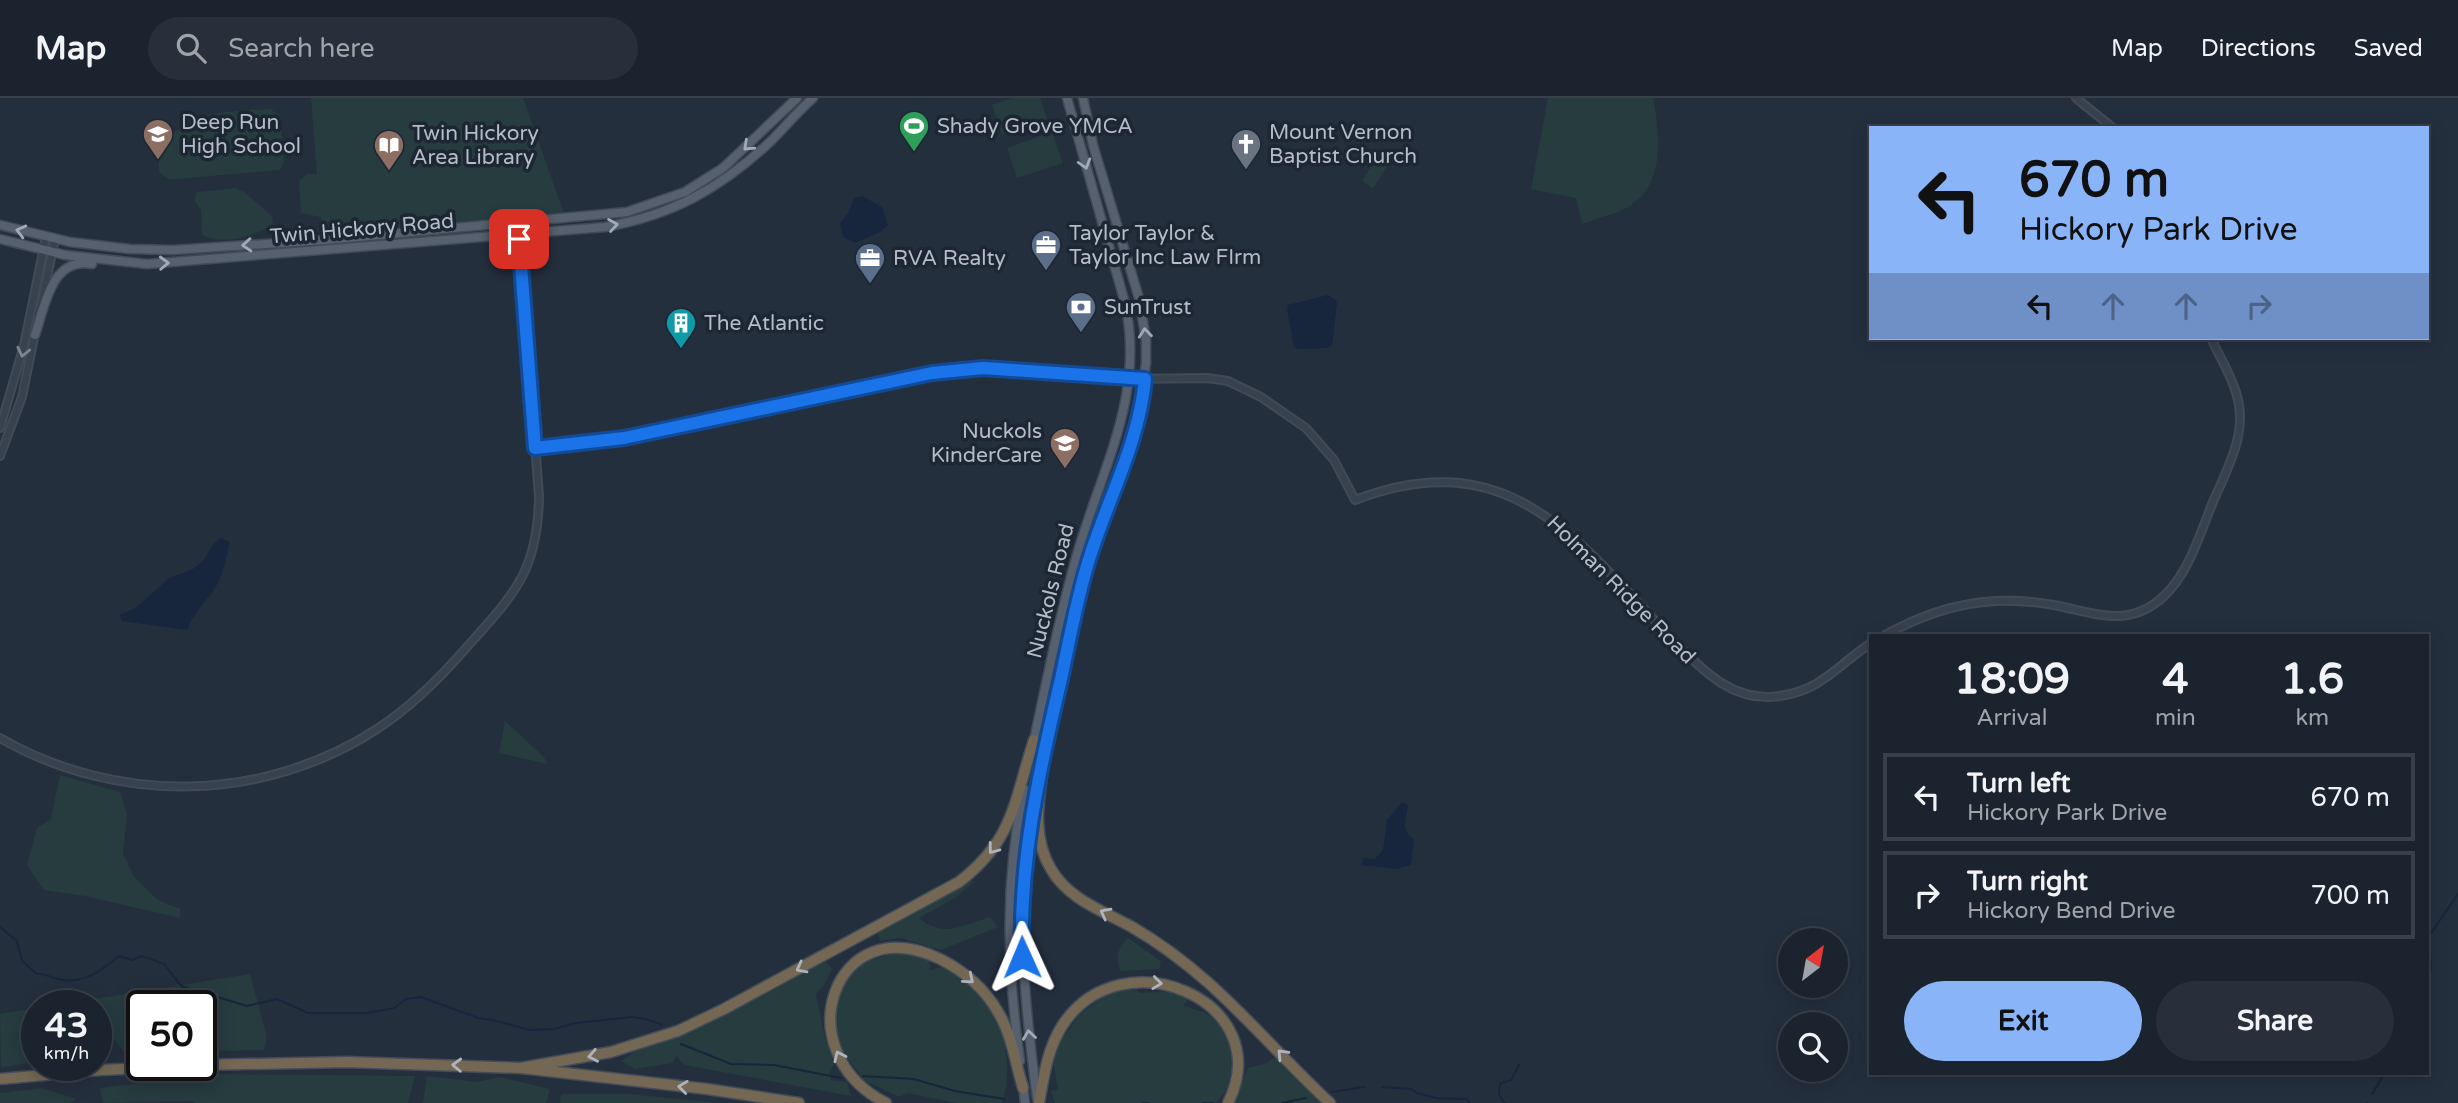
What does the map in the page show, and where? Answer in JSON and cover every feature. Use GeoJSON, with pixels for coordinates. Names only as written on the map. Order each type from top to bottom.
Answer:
{"type":"FeatureCollection","features":[{"type":"Feature","properties":{"kind":"highway"},"geometry":{"type":"LineString","coordinates":[[521,1068],[611,1052],[678,1031],[959,883],[984,861],[1010,822],[1034,740]]}},
{"type":"Feature","properties":{"kind":"highway"},"geometry":{"type":"LineString","coordinates":[[1046,745],[1037,828],[1044,854],[1061,884],[1078,898],[1152,939],[1203,976],[1330,1103]]}},
{"type":"Feature","properties":{"kind":"highway"},"geometry":{"type":"LineString","coordinates":[[886,1103],[868,1092],[845,1068],[834,1044],[830,1017],[833,995],[845,973],[866,956],[892,948],[912,949],[936,957],[956,968],[982,990],[998,1011],[1008,1033],[1023,1088]]}},
{"type":"Feature","properties":{"kind":"highway"},"geometry":{"type":"LineString","coordinates":[[1039,1103],[1052,1046],[1073,1012],[1102,991],[1118,985],[1144,981],[1167,984],[1189,992],[1212,1007],[1220,1016],[1232,1039],[1237,1062],[1236,1081],[1228,1103]]}},
{"type":"Feature","properties":{"kind":"highway"},"geometry":{"type":"LineString","coordinates":[[217,1065],[346,1062],[521,1068],[799,1103]]}},
{"type":"Feature","properties":{"kind":"highway"},"geometry":{"type":"LineString","coordinates":[[0,1079],[126,1069]]}},
{"type":"Feature","properties":{"kind":"main road","name":"Twin Hickory Road"},"geometry":{"type":"LineString","coordinates":[[0,225],[50,238],[130,249],[194,250],[627,212],[685,192],[723,169],[797,98]]}},
{"type":"Feature","properties":{"kind":"main road","name":"Twin Hickory Road"},"geometry":{"type":"LineString","coordinates":[[0,239],[48,252],[127,263],[187,262],[605,227],[629,222],[701,195],[749,161],[813,98]]}},
{"type":"Feature","properties":{"kind":"main road","name":"Nuckols Road"},"geometry":{"type":"LineString","coordinates":[[1025,1103],[1009,972],[1008,909],[1016,833],[1074,563],[1121,427],[1130,379],[1129,328],[1125,303],[1067,98]]}},
{"type":"Feature","properties":{"kind":"main road","name":"Nuckols Road"},"geometry":{"type":"LineString","coordinates":[[1039,1103],[1023,981],[1021,915],[1028,840],[1082,585],[1135,431],[1145,379],[1146,340],[1139,298],[1093,145],[1083,98]]}},
{"type":"Feature","properties":{"kind":"main road"},"geometry":{"type":"LineString","coordinates":[[519,233],[523,227],[565,223],[576,217]]}},
{"type":"Feature","properties":{"kind":"main road"},"geometry":{"type":"LineString","coordinates":[[439,240],[451,235],[512,229],[518,222]]}},
{"type":"Feature","properties":{"kind":"main road"},"geometry":{"type":"LineString","coordinates":[[35,335],[50,288],[55,278],[64,270],[85,263],[114,267],[127,263]]}},
{"type":"Feature","properties":{"kind":"street"},"geometry":{"type":"LineString","coordinates":[[2076,98],[2111,126]]}},
{"type":"Feature","properties":{"kind":"street"},"geometry":{"type":"LineString","coordinates":[[0,738],[75,772],[126,782],[180,788],[229,784],[270,776],[314,762],[378,728],[425,691],[501,610],[520,585],[538,529],[539,496],[519,233]]}},
{"type":"Feature","properties":{"kind":"street"},"geometry":{"type":"LineString","coordinates":[[0,456],[22,397],[50,238]]}},
{"type":"Feature","properties":{"kind":"street"},"geometry":{"type":"LineString","coordinates":[[0,428],[48,252]]}},
{"type":"Feature","properties":{"kind":"street"},"geometry":{"type":"LineString","coordinates":[[1887,634],[1925,616],[1969,603],[2038,603],[2112,617],[2140,611],[2164,597],[2183,573],[2225,475],[2241,427],[2237,393],[2212,340]]}},
{"type":"Feature","properties":{"kind":"street"},"geometry":{"type":"LineString","coordinates":[[535,448],[624,438],[932,373],[983,368],[1145,379]]}},
{"type":"Feature","properties":{"kind":"street","name":"Holman Ridge Road"},"geometry":{"type":"LineString","coordinates":[[1145,379],[1217,379],[1249,390],[1295,419],[1316,438],[1340,470],[1355,500],[1392,487],[1439,482],[1488,488],[1526,503],[1571,535],[1705,673],[1730,689],[1747,694],[1778,697],[1814,687],[1869,645]]}},
{"type":"Feature","properties":{"kind":"green space"},"geometry":{"type":"Polygon","coordinates":[[[311,98],[523,98],[565,216],[388,233],[322,234],[321,217],[301,213],[299,181],[307,174],[317,174],[311,98]]]}},
{"type":"Feature","properties":{"kind":"green space"},"geometry":{"type":"Polygon","coordinates":[[[1012,98],[1040,98],[1047,119],[1002,135],[992,105],[1012,98]]]}},
{"type":"Feature","properties":{"kind":"green space"},"geometry":{"type":"Polygon","coordinates":[[[1548,98],[1653,98],[1658,143],[1654,172],[1649,186],[1628,207],[1582,224],[1576,198],[1531,189],[1548,98]]]}},
{"type":"Feature","properties":{"kind":"green space"},"geometry":{"type":"Polygon","coordinates":[[[271,109],[280,118],[284,160],[279,170],[176,179],[169,179],[160,173],[159,160],[164,147],[184,125],[211,114],[271,109]]]}},
{"type":"Feature","properties":{"kind":"green space"},"geometry":{"type":"Polygon","coordinates":[[[1052,132],[1063,163],[1017,178],[1007,148],[1052,132]]]}},
{"type":"Feature","properties":{"kind":"green space"},"geometry":{"type":"Polygon","coordinates":[[[1377,158],[1388,165],[1373,188],[1362,181],[1377,158]]]}},
{"type":"Feature","properties":{"kind":"green space"},"geometry":{"type":"Polygon","coordinates":[[[235,188],[244,192],[272,216],[273,224],[229,240],[202,235],[201,210],[194,200],[197,192],[235,188]]]}},
{"type":"Feature","properties":{"kind":"green space"},"geometry":{"type":"Polygon","coordinates":[[[505,721],[544,757],[547,764],[499,753],[505,721]]]}},
{"type":"Feature","properties":{"kind":"green space"},"geometry":{"type":"Polygon","coordinates":[[[60,775],[120,792],[127,815],[123,853],[134,877],[158,900],[180,909],[180,918],[85,896],[44,890],[27,865],[37,828],[51,819],[60,775]]]}},
{"type":"Feature","properties":{"kind":"green space"},"geometry":{"type":"Polygon","coordinates":[[[969,879],[974,882],[955,898],[919,918],[937,928],[945,929],[990,917],[998,927],[941,950],[901,938],[880,941],[877,931],[969,879]]]}},
{"type":"Feature","properties":{"kind":"green space"},"geometry":{"type":"Polygon","coordinates":[[[1128,938],[1161,961],[1159,969],[1121,971],[1118,953],[1128,938]]]}},
{"type":"Feature","properties":{"kind":"green space"},"geometry":{"type":"Polygon","coordinates":[[[899,952],[931,960],[930,970],[946,966],[967,980],[992,1011],[1004,1040],[1006,1056],[1006,1088],[1002,1103],[956,1103],[908,1093],[899,1097],[865,1081],[844,1054],[832,1028],[834,1006],[845,977],[865,962],[899,952]]]}},
{"type":"Feature","properties":{"kind":"green space"},"geometry":{"type":"Polygon","coordinates":[[[825,961],[832,969],[816,994],[825,1038],[834,1064],[829,1072],[831,1080],[847,1082],[851,1096],[685,1065],[676,1056],[673,1063],[635,1069],[621,1061],[636,1051],[715,1019],[825,961]]]}},
{"type":"Feature","properties":{"kind":"green space"},"geometry":{"type":"Polygon","coordinates":[[[250,974],[267,1037],[264,1050],[217,1051],[217,990],[150,990],[250,974]]]}},
{"type":"Feature","properties":{"kind":"green space"},"geometry":{"type":"Polygon","coordinates":[[[1135,986],[1139,993],[1180,991],[1188,999],[1183,1005],[1203,1012],[1219,1025],[1228,1044],[1231,1065],[1228,1085],[1216,1103],[1055,1103],[1051,1091],[1058,1089],[1053,1062],[1062,1039],[1080,1014],[1111,991],[1135,986]]]}},
{"type":"Feature","properties":{"kind":"green space"},"geometry":{"type":"Polygon","coordinates":[[[126,994],[126,1053],[112,1037],[112,996],[126,994]]]}},
{"type":"Feature","properties":{"kind":"green space"},"geometry":{"type":"Polygon","coordinates":[[[21,1011],[21,1064],[1,1067],[0,1014],[21,1011]]]}},
{"type":"Feature","properties":{"kind":"green space"},"geometry":{"type":"Polygon","coordinates":[[[1275,1057],[1325,1103],[1232,1103],[1248,1068],[1267,1063],[1275,1057]]]}},
{"type":"Feature","properties":{"kind":"green space"},"geometry":{"type":"Polygon","coordinates":[[[217,1074],[415,1076],[408,1103],[103,1103],[100,1088],[160,1081],[217,1081],[217,1074]]]}},
{"type":"Feature","properties":{"kind":"green space"},"geometry":{"type":"Polygon","coordinates":[[[427,1076],[477,1082],[500,1077],[550,1089],[546,1103],[423,1103],[427,1076]]]}},
{"type":"Feature","properties":{"kind":"green space"},"geometry":{"type":"Polygon","coordinates":[[[42,1088],[76,1099],[70,1103],[0,1103],[0,1093],[42,1088]]]}},
{"type":"Feature","properties":{"kind":"green space"},"geometry":{"type":"Polygon","coordinates":[[[561,1094],[631,1094],[718,1103],[560,1103],[561,1094]]]}},
{"type":"Feature","properties":{"kind":"water"},"geometry":{"type":"Polygon","coordinates":[[[862,196],[882,207],[888,225],[880,232],[855,243],[843,237],[840,223],[854,198],[862,196]]]}},
{"type":"Feature","properties":{"kind":"water"},"geometry":{"type":"Polygon","coordinates":[[[1328,295],[1336,300],[1337,304],[1332,345],[1328,348],[1294,347],[1288,305],[1328,295]]]}},
{"type":"Feature","properties":{"kind":"water"},"geometry":{"type":"Polygon","coordinates":[[[221,538],[230,542],[222,574],[187,630],[122,621],[119,615],[136,608],[169,578],[193,569],[221,538]]]}},
{"type":"Feature","properties":{"kind":"water"},"geometry":{"type":"Polygon","coordinates":[[[1402,802],[1408,805],[1405,829],[1414,839],[1411,865],[1396,869],[1361,865],[1364,858],[1375,859],[1383,850],[1387,820],[1402,802]]]}},
{"type":"Feature","properties":{"kind":"waterway"},"geometry":{"type":"LineString","coordinates":[[2429,936],[2458,894]]}},
{"type":"Feature","properties":{"kind":"waterway"},"geometry":{"type":"LineString","coordinates":[[0,927],[17,941],[22,961],[37,974],[67,980],[91,975],[119,956],[132,960],[142,956],[164,964],[181,986],[247,1006],[277,999],[308,1013],[367,1013],[394,1008],[406,999],[421,997],[478,1018],[530,1030],[632,1017],[662,1025]]}},
{"type":"Feature","properties":{"kind":"waterway"},"geometry":{"type":"LineString","coordinates":[[2429,936],[2429,976]]}},
{"type":"Feature","properties":{"kind":"waterway"},"geometry":{"type":"LineString","coordinates":[[681,1044],[731,1064],[774,1065],[841,1078]]}},
{"type":"Feature","properties":{"kind":"waterway"},"geometry":{"type":"LineString","coordinates":[[1505,1103],[1499,1094],[1501,1083],[1511,1080],[1519,1065]]}},
{"type":"Feature","properties":{"kind":"waterway"},"geometry":{"type":"LineString","coordinates":[[2372,1094],[2384,1075]]}},
{"type":"Feature","properties":{"kind":"waterway"},"geometry":{"type":"LineString","coordinates":[[863,1076],[914,1079],[955,1091],[1004,1099]]}},
{"type":"Feature","properties":{"kind":"waterway"},"geometry":{"type":"LineString","coordinates":[[1332,1092],[1364,1087]]}},
{"type":"Feature","properties":{"kind":"waterway"},"geometry":{"type":"LineString","coordinates":[[1382,1087],[1411,1089],[1436,1098],[1466,1099],[1470,1103]]}},
{"type":"Feature","properties":{"kind":"waterway"},"geometry":{"type":"LineString","coordinates":[[1282,1103],[1306,1098]]}},
{"type":"Feature","properties":{"kind":"waterway"},"geometry":{"type":"LineString","coordinates":[[1142,1103],[1148,1103]]}},
{"type":"Feature","properties":{"kind":"waterway"},"geometry":{"type":"LineString","coordinates":[[1203,1103],[1213,1103]]}},
{"type":"Feature","properties":{"kind":"place","name":"Shady Grove YMCA"},"geometry":{"type":"Point","coordinates":[914,153]}},
{"type":"Feature","properties":{"kind":"place","name":"Deep Run High School"},"geometry":{"type":"Point","coordinates":[158,161]}},
{"type":"Feature","properties":{"kind":"place","name":"Mount Vernon Baptist Church"},"geometry":{"type":"Point","coordinates":[1246,171]}},
{"type":"Feature","properties":{"kind":"place","name":"Twin Hickory Area Library"},"geometry":{"type":"Point","coordinates":[389,172]}},
{"type":"Feature","properties":{"kind":"place","name":"Taylor Taylor & Taylor Inc Law FIrm"},"geometry":{"type":"Point","coordinates":[1046,272]}},
{"type":"Feature","properties":{"kind":"place","name":"RVA Realty"},"geometry":{"type":"Point","coordinates":[870,285]}},
{"type":"Feature","properties":{"kind":"place","name":"SunTrust"},"geometry":{"type":"Point","coordinates":[1081,334]}},
{"type":"Feature","properties":{"kind":"place","name":"The Atlantic"},"geometry":{"type":"Point","coordinates":[681,350]}},
{"type":"Feature","properties":{"kind":"place","name":"Nuckols KinderCare"},"geometry":{"type":"Point","coordinates":[1065,470]}},
{"type":"Feature","properties":{"kind":"route"},"geometry":{"type":"LineString","coordinates":[[519,239],[535,448],[624,438],[932,373],[983,368],[1145,379],[1142,406],[1135,431],[1087,565],[1050,725],[1032,810],[1025,861],[1021,915],[1022,957]]}}]}
